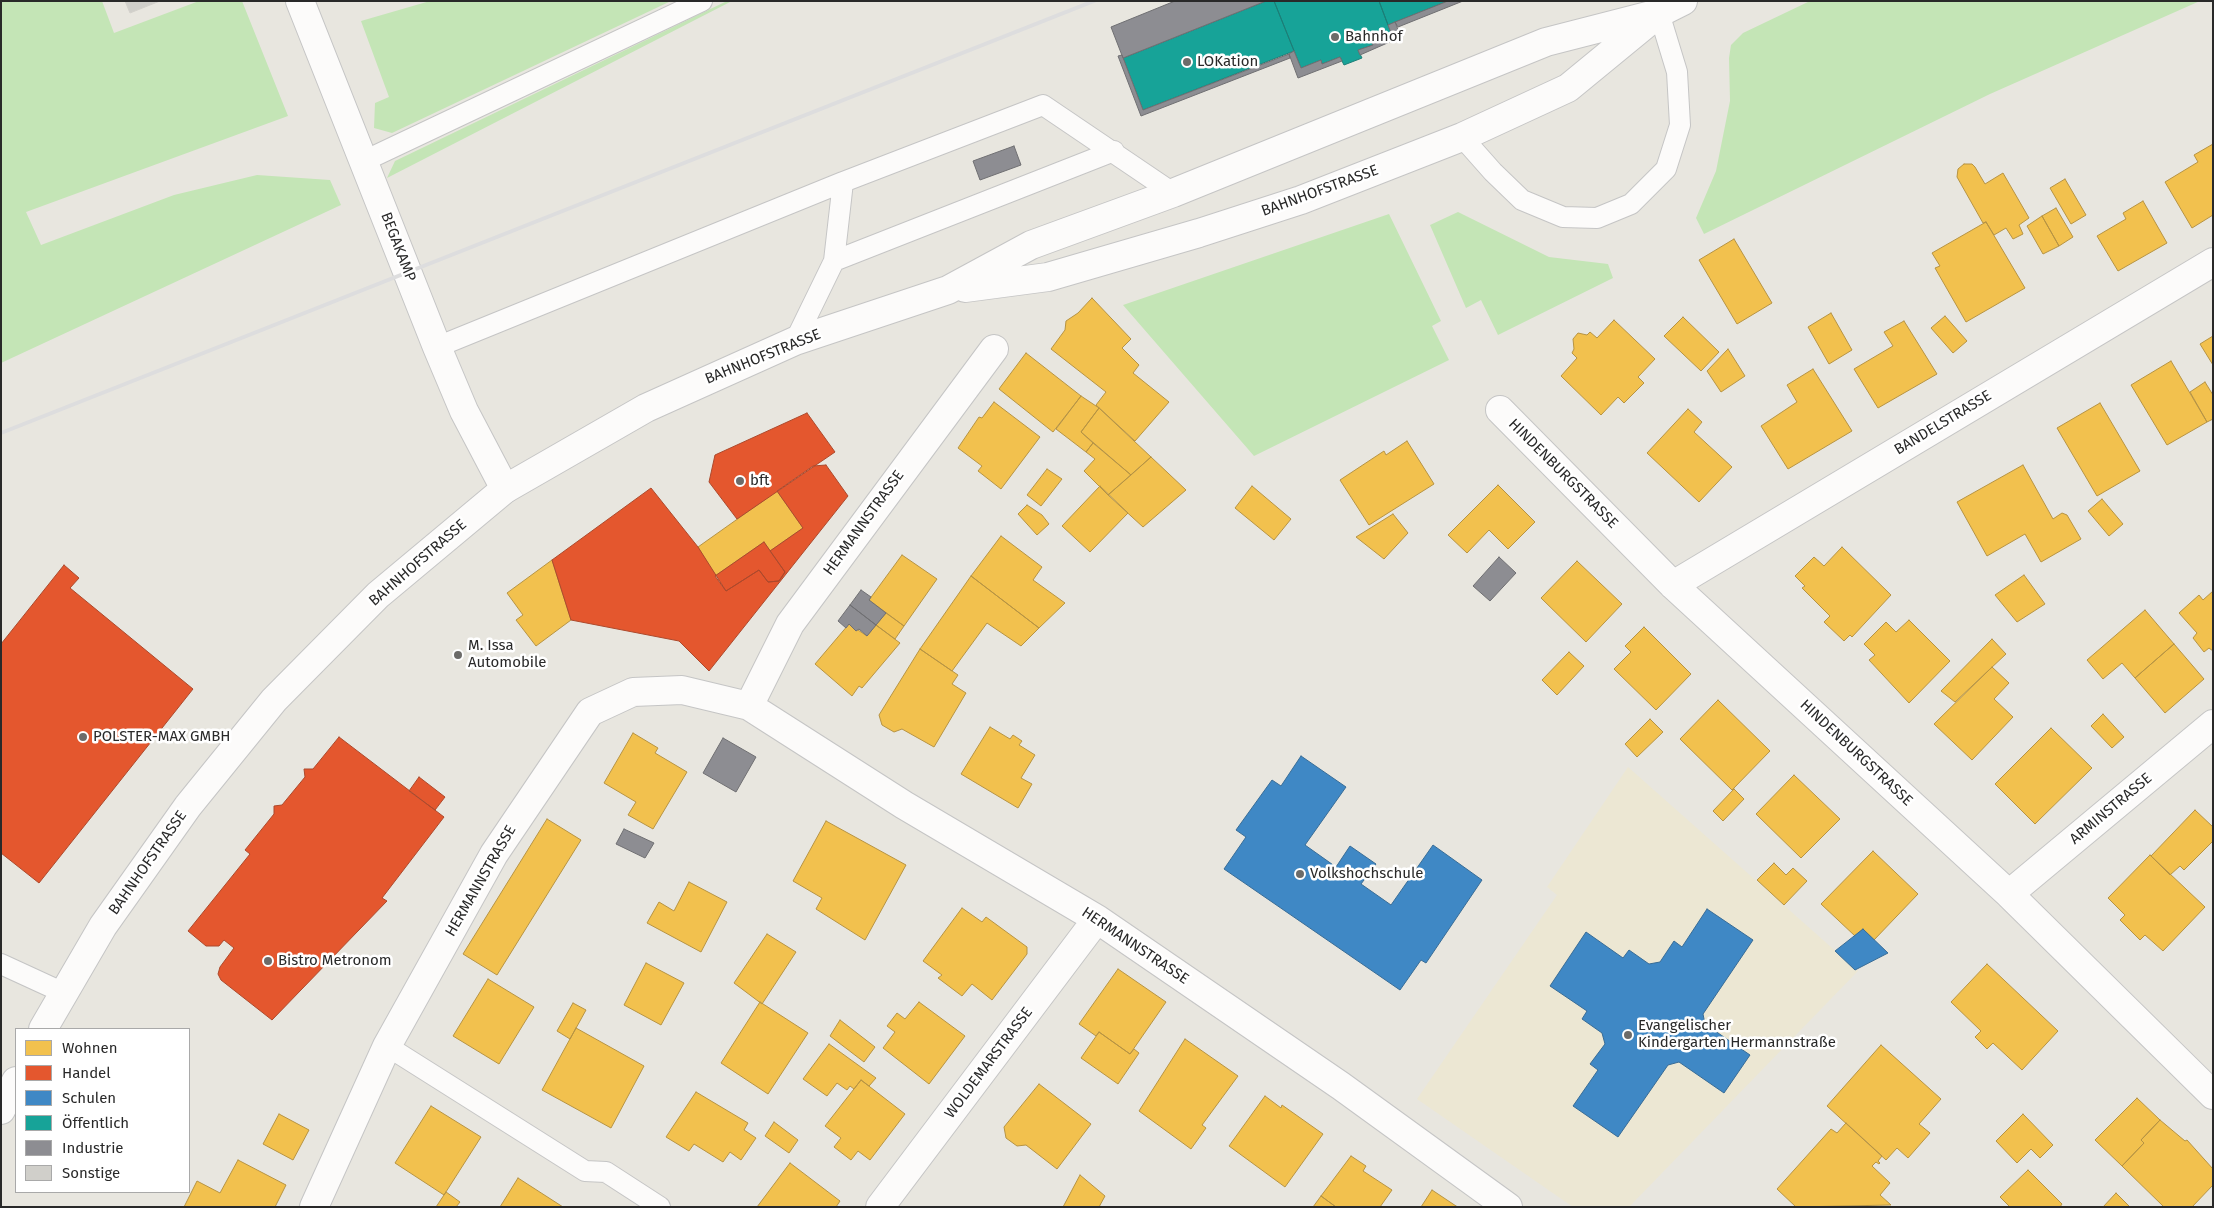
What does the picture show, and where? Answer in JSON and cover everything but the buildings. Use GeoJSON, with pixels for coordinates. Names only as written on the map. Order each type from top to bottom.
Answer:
{"type":"FeatureCollection","features":[{"type":"Feature","properties":{"kind":"street","name":"BEGAKAMP"},"geometry":{"type":"LineString","coordinates":[[300,1],[437,347],[464,411],[505,489]]}},
{"type":"Feature","properties":{"kind":"street","name":"BAHNHOFSTRASSE"},"geometry":{"type":"LineString","coordinates":[[44,1028],[103,926],[188,806],[274,700],[378,595],[505,489],[646,408],[796,341],[948,290],[1031,245],[1173,193],[1546,42],[1659,13],[1683,1]]}},
{"type":"Feature","properties":{"kind":"street","name":"BAHNHOFSTRASSE"},"geometry":{"type":"LineString","coordinates":[[948,290],[1048,277],[1199,234],[1302,200],[1462,137],[1568,88],[1659,13]]}},
{"type":"Feature","properties":{"kind":"street","name":"BANDELSTRASSE"},"geometry":{"type":"LineString","coordinates":[[1673,585],[2213,262]]}},
{"type":"Feature","properties":{"kind":"street","name":"HERMANNSTRASSE"},"geometry":{"type":"LineString","coordinates":[[749,706],[790,624],[994,349]]}},
{"type":"Feature","properties":{"kind":"street","name":"HINDENBURGSTRASSE"},"geometry":{"type":"LineString","coordinates":[[1500,410],[1673,585],[2009,894],[2213,1095]]}},
{"type":"Feature","properties":{"kind":"street","name":"HERMANNSTRASSE"},"geometry":{"type":"LineString","coordinates":[[314,1207],[388,1046],[494,854],[590,712],[633,692],[682,690],[749,706],[904,805],[1097,919],[1340,1086],[1508,1207]]}},
{"type":"Feature","properties":{"kind":"street","name":"ARMINSTRASSE"},"geometry":{"type":"LineString","coordinates":[[2009,894],[2213,724]]}},
{"type":"Feature","properties":{"kind":"street","name":"WOLDEMARSTRASSE"},"geometry":{"type":"LineString","coordinates":[[880,1207],[1097,919]]}},
{"type":"Feature","properties":{"kind":"street"},"geometry":{"type":"LineString","coordinates":[[1,1110],[15,1083]]}},
{"type":"Feature","properties":{"kind":"lane"},"geometry":{"type":"LineString","coordinates":[[364,161],[702,1]]}},
{"type":"Feature","properties":{"kind":"lane"},"geometry":{"type":"LineString","coordinates":[[1462,137],[1493,172],[1522,200],[1563,217],[1597,218],[1631,204],[1666,169],[1680,125],[1677,72],[1659,13]]}},
{"type":"Feature","properties":{"kind":"lane"},"geometry":{"type":"LineString","coordinates":[[437,347],[844,182],[1043,105],[1114,151],[1173,193]]}},
{"type":"Feature","properties":{"kind":"lane"},"geometry":{"type":"LineString","coordinates":[[834,261],[1114,151]]}},
{"type":"Feature","properties":{"kind":"lane"},"geometry":{"type":"LineString","coordinates":[[796,341],[834,261],[844,182]]}},
{"type":"Feature","properties":{"kind":"lane"},"geometry":{"type":"LineString","coordinates":[[1,964],[64,993]]}},
{"type":"Feature","properties":{"kind":"lane"},"geometry":{"type":"LineString","coordinates":[[388,1046],[585,1171],[606,1172],[660,1207]]}},
{"type":"Feature","properties":{"kind":"shaded area","name":"Evangelischer Kindergarten Hermannstraße"},"geometry":{"type":"Polygon","coordinates":[[[1628,767],[1858,971],[1629,1207],[1573,1207],[1417,1099],[1557,895],[1547,887],[1628,767]]]}},
{"type":"Feature","properties":{"kind":"green space"},"geometry":{"type":"Polygon","coordinates":[[[1,1],[102,1],[114,33],[199,1],[242,1],[288,116],[26,212],[41,245],[174,195],[257,175],[330,180],[341,205],[1,363],[1,1]]]}},
{"type":"Feature","properties":{"kind":"green space"},"geometry":{"type":"Polygon","coordinates":[[[430,1],[671,1],[392,133],[374,128],[375,103],[389,97],[361,21],[430,1]]]}},
{"type":"Feature","properties":{"kind":"green space"},"geometry":{"type":"Polygon","coordinates":[[[727,1],[732,1],[387,178],[395,161],[727,1]]]}},
{"type":"Feature","properties":{"kind":"green space"},"geometry":{"type":"Polygon","coordinates":[[[1810,1],[2200,1],[1990,94],[1704,234],[1696,218],[1716,171],[1730,101],[1729,58],[1731,45],[1743,33],[1810,1]]]}},
{"type":"Feature","properties":{"kind":"green space"},"geometry":{"type":"Polygon","coordinates":[[[1458,212],[1549,257],[1608,264],[1613,278],[1498,335],[1481,300],[1466,308],[1430,225],[1458,212]]]}},
{"type":"Feature","properties":{"kind":"green space"},"geometry":{"type":"Polygon","coordinates":[[[1389,214],[1441,321],[1432,326],[1449,360],[1254,456],[1123,305],[1389,214]]]}},
{"type":"Feature","properties":{"kind":"railway"},"geometry":{"type":"LineString","coordinates":[[1,433],[1094,1]]}},
{"type":"Feature","properties":{"kind":"place","name":"Bahnhof"},"geometry":{"type":"Point","coordinates":[1335,37]}},
{"type":"Feature","properties":{"kind":"place","name":"LOKation"},"geometry":{"type":"Point","coordinates":[1187,62]}},
{"type":"Feature","properties":{"kind":"place","name":"bft"},"geometry":{"type":"Point","coordinates":[740,481]}},
{"type":"Feature","properties":{"kind":"place","name":"M. Issa Automobile"},"geometry":{"type":"Point","coordinates":[458,655]}},
{"type":"Feature","properties":{"kind":"place","name":"POLSTER-MAX GMBH"},"geometry":{"type":"Point","coordinates":[83,737]}},
{"type":"Feature","properties":{"kind":"place","name":"Volkshochschule"},"geometry":{"type":"Point","coordinates":[1300,874]}},
{"type":"Feature","properties":{"kind":"place","name":"Bistro Metronom"},"geometry":{"type":"Point","coordinates":[268,961]}},
{"type":"Feature","properties":{"kind":"place","name":"Evangelischer Kindergarten Hermannstraße"},"geometry":{"type":"Point","coordinates":[1628,1035]}}]}
